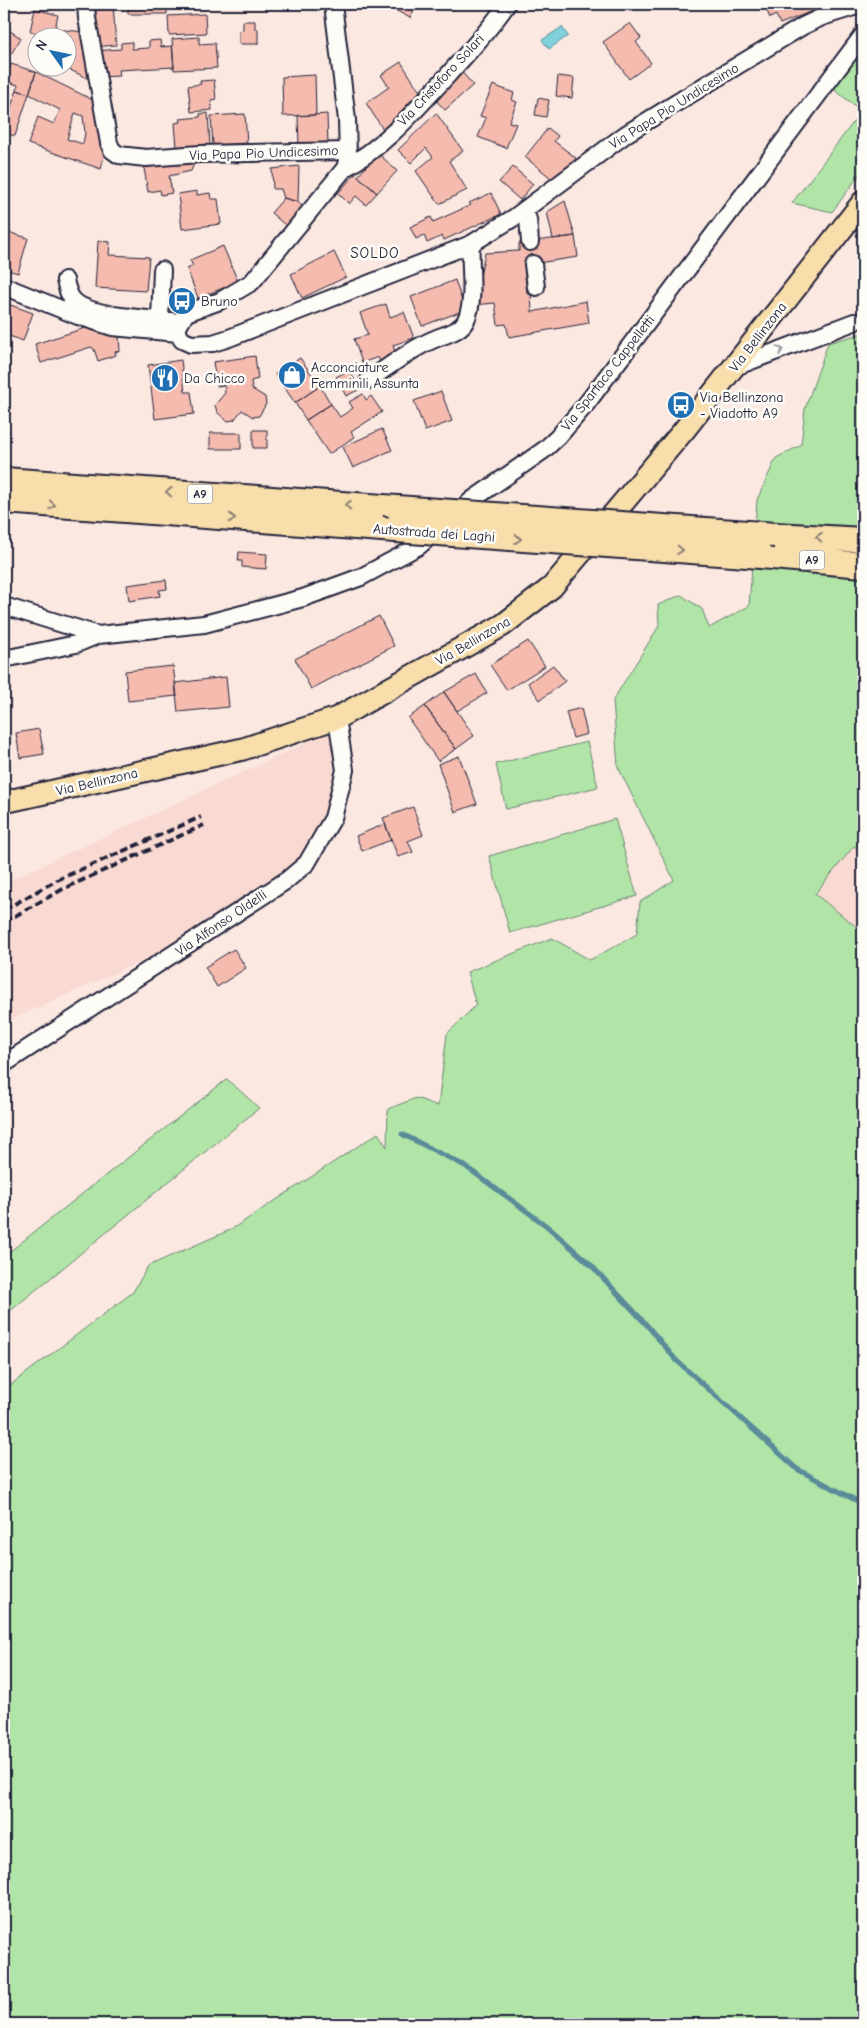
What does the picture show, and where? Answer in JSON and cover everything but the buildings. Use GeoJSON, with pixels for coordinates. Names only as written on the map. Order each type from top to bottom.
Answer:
{"type":"FeatureCollection","features":[{"type":"Feature","properties":{"kind":"highway","name":"Autostrada dei Laghi"},"geometry":{"type":"LineString","coordinates":[[4,480],[863,540]]}},
{"type":"Feature","properties":{"kind":"highway","name":"Autostrada dei Laghi"},"geometry":{"type":"LineString","coordinates":[[4,502],[761,556],[863,565]]}},
{"type":"Feature","properties":{"kind":"main road","name":"Via Bellinzona"},"geometry":{"type":"LineString","coordinates":[[4,802],[244,749],[337,718],[503,625],[552,587],[734,367],[863,202]]}},
{"type":"Feature","properties":{"kind":"street","name":"Via Papa Pio Undicesimo"},"geometry":{"type":"LineString","coordinates":[[86,4],[86,18],[106,130],[112,150],[119,155],[146,158],[200,154],[348,150],[345,168],[252,282],[220,301],[189,311],[179,327],[182,340],[191,344],[213,343],[470,244],[515,217],[626,134],[700,88],[803,26],[822,17],[863,4]]}},
{"type":"Feature","properties":{"kind":"street"},"geometry":{"type":"LineString","coordinates":[[332,4],[347,120],[348,150]]}},
{"type":"Feature","properties":{"kind":"street","name":"Via Cristoforo Solari"},"geometry":{"type":"LineString","coordinates":[[345,168],[358,161],[421,105],[495,22],[507,4]]}},
{"type":"Feature","properties":{"kind":"street","name":"Via Spartaco Cappelletti"},"geometry":{"type":"LineString","coordinates":[[4,606],[98,635],[204,624],[303,598],[361,578],[420,546],[472,500],[544,450],[588,403],[863,34]]}},
{"type":"Feature","properties":{"kind":"street"},"geometry":{"type":"LineString","coordinates":[[528,220],[530,242]]}},
{"type":"Feature","properties":{"kind":"street"},"geometry":{"type":"LineString","coordinates":[[369,380],[414,349],[456,331],[465,322],[470,289],[470,244]]}},
{"type":"Feature","properties":{"kind":"street"},"geometry":{"type":"LineString","coordinates":[[533,264],[536,286]]}},
{"type":"Feature","properties":{"kind":"street"},"geometry":{"type":"LineString","coordinates":[[160,319],[162,270]]}},
{"type":"Feature","properties":{"kind":"street"},"geometry":{"type":"LineString","coordinates":[[65,280],[68,294],[75,302],[86,308],[121,316],[160,319],[179,327]]}},
{"type":"Feature","properties":{"kind":"street"},"geometry":{"type":"LineString","coordinates":[[4,286],[78,316],[112,326],[179,327]]}},
{"type":"Feature","properties":{"kind":"street"},"geometry":{"type":"LineString","coordinates":[[734,367],[854,322]]}},
{"type":"Feature","properties":{"kind":"street"},"geometry":{"type":"LineString","coordinates":[[4,658],[76,644],[98,635]]}},
{"type":"Feature","properties":{"kind":"street","name":"Via Alfonso Oldelli"},"geometry":{"type":"LineString","coordinates":[[4,1064],[288,880],[307,863],[333,818],[345,770],[337,718]]}},
{"type":"Feature","properties":{"kind":"shaded area"},"geometry":{"type":"Polygon","coordinates":[[[332,731],[345,770],[307,863],[210,930],[4,1023],[4,883],[332,731]]]}},
{"type":"Feature","properties":{"kind":"shaded area"},"geometry":{"type":"Polygon","coordinates":[[[854,846],[863,853],[863,932],[815,894],[854,846]]]}},
{"type":"Feature","properties":{"kind":"green space"},"geometry":{"type":"Polygon","coordinates":[[[863,48],[863,170],[832,212],[792,203],[862,111],[833,89],[863,48]]]}},
{"type":"Feature","properties":{"kind":"green space"},"geometry":{"type":"Polygon","coordinates":[[[863,333],[863,853],[854,846],[815,894],[863,932],[863,2024],[4,2024],[4,1390],[133,1292],[148,1266],[232,1229],[378,1133],[387,1147],[388,1109],[416,1098],[438,1106],[447,1034],[476,1005],[467,972],[552,938],[590,960],[637,934],[640,902],[674,880],[618,767],[613,700],[659,626],[658,605],[681,595],[702,609],[709,628],[749,606],[757,500],[776,458],[801,445],[805,409],[828,343],[863,333]]]}},
{"type":"Feature","properties":{"kind":"green space"},"geometry":{"type":"Polygon","coordinates":[[[587,742],[598,787],[506,809],[496,764],[587,742]]]}},
{"type":"Feature","properties":{"kind":"green space"},"geometry":{"type":"Polygon","coordinates":[[[615,819],[637,896],[510,933],[489,856],[615,819]]]}},
{"type":"Feature","properties":{"kind":"green space"},"geometry":{"type":"Polygon","coordinates":[[[227,1079],[259,1108],[4,1316],[4,1256],[227,1079]]]}},
{"type":"Feature","properties":{"kind":"water"},"geometry":{"type":"Polygon","coordinates":[[[562,27],[568,36],[549,49],[542,40],[562,27]]]}},
{"type":"Feature","properties":{"kind":"waterway"},"geometry":{"type":"LineString","coordinates":[[402,1134],[465,1166],[548,1227],[590,1264],[646,1324],[676,1360],[797,1469],[863,1504]]}},
{"type":"Feature","properties":{"kind":"railway"},"geometry":{"type":"LineString","coordinates":[[4,910],[57,880],[201,817]]}},
{"type":"Feature","properties":{"kind":"railway"},"geometry":{"type":"LineString","coordinates":[[4,922],[63,889],[204,825]]}},
{"type":"Feature","properties":{"kind":"place","name":"Bruno"},"geometry":{"type":"Point","coordinates":[182,301]}},
{"type":"Feature","properties":{"kind":"place","name":"Acconciature Femminili Assunta"},"geometry":{"type":"Point","coordinates":[292,375]}},
{"type":"Feature","properties":{"kind":"place","name":"Da Chicco"},"geometry":{"type":"Point","coordinates":[165,378]}},
{"type":"Feature","properties":{"kind":"place","name":"Via Bellinzona - Viadotto A9"},"geometry":{"type":"Point","coordinates":[681,405]}},
{"type":"Feature","properties":{"kind":"district","name":"SOLDO"},"geometry":{"type":"Point","coordinates":[375,253]}}]}
